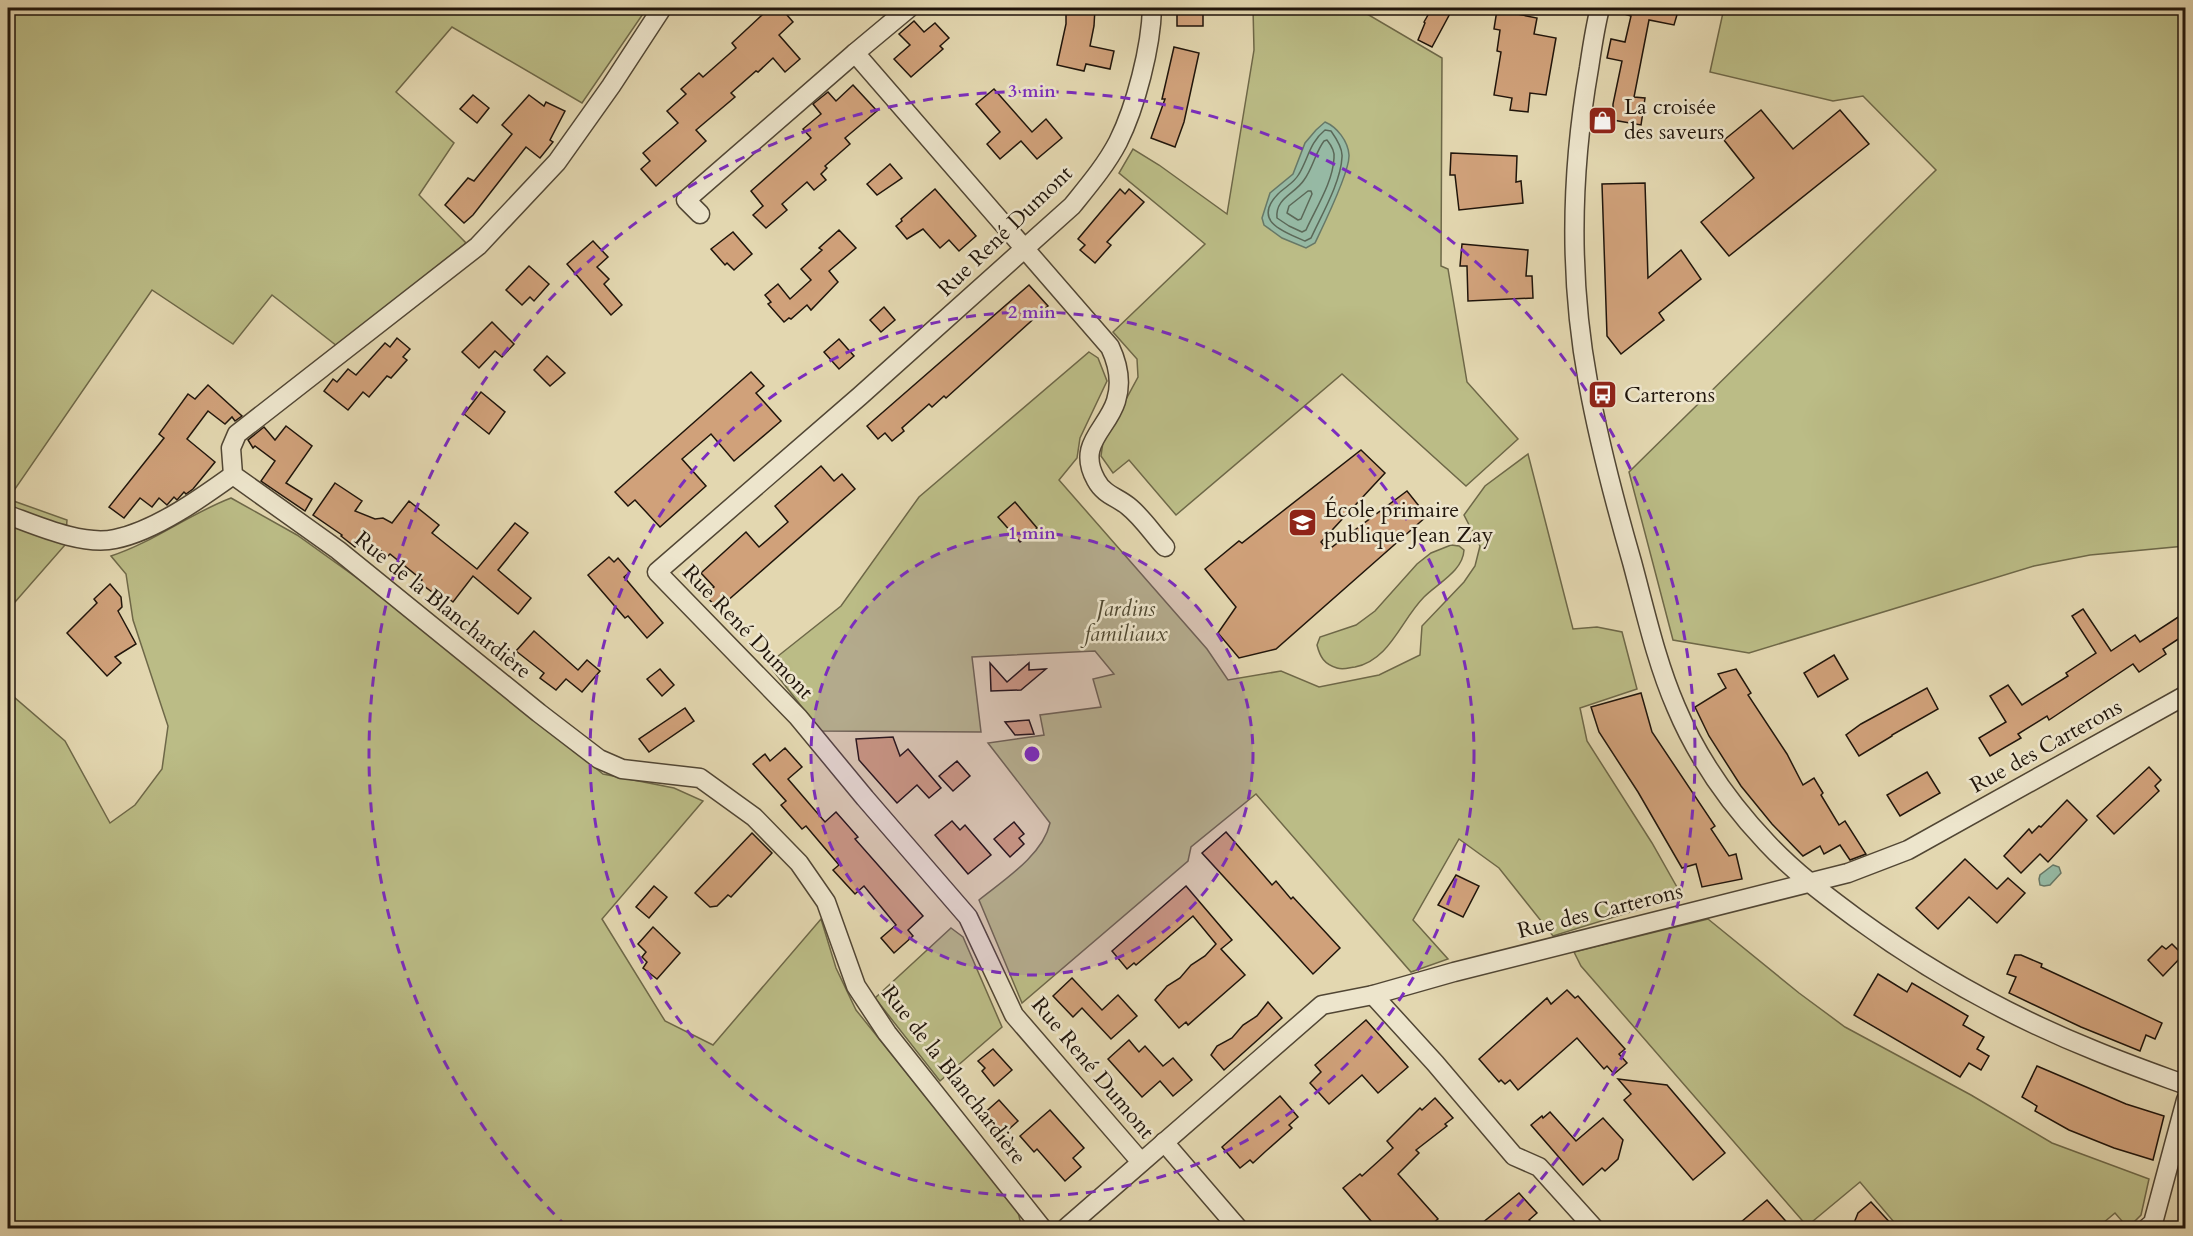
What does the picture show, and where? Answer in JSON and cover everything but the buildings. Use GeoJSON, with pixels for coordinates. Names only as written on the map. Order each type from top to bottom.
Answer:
{"type":"FeatureCollection","features":[{"type":"Feature","properties":{"kind":"street"},"geometry":{"type":"LineString","coordinates":[[8,515],[62,534],[89,539],[115,539],[146,528],[172,515],[233,475],[231,448],[237,434],[478,246],[529,194],[572,143],[662,8]]}},
{"type":"Feature","properties":{"kind":"street"},"geometry":{"type":"LineString","coordinates":[[700,214],[686,200],[909,8]]}},
{"type":"Feature","properties":{"kind":"street","name":"Rue René Dumont"},"geometry":{"type":"LineString","coordinates":[[1141,1162],[1014,1015],[968,917],[798,717],[657,572],[1025,250],[1072,206],[1101,169],[1118,141],[1136,97],[1152,8]]}},
{"type":"Feature","properties":{"kind":"street"},"geometry":{"type":"LineString","coordinates":[[1600,8],[1585,90],[1576,169],[1574,253],[1587,380],[1614,500],[1655,646],[1676,707],[1702,758],[1736,807],[1767,844],[1810,884],[1896,947],[1943,976],[2013,1013],[2094,1051],[2186,1085]]}},
{"type":"Feature","properties":{"kind":"street"},"geometry":{"type":"LineString","coordinates":[[855,53],[1110,347],[1120,379],[1116,402],[1093,439],[1090,456],[1095,479],[1111,497],[1128,506],[1165,547]]}},
{"type":"Feature","properties":{"kind":"street","name":"Rue de la Blanchardière"},"geometry":{"type":"LineString","coordinates":[[233,475],[338,550],[599,759],[622,769],[700,778],[754,817],[800,863],[826,902],[856,986],[887,1033],[1042,1228]]}},
{"type":"Feature","properties":{"kind":"street","name":"Rue des Carterons"},"geometry":{"type":"LineString","coordinates":[[1066,1228],[1322,1005],[1373,995],[1454,972],[1848,873],[1908,850],[2186,695]]}},
{"type":"Feature","properties":{"kind":"street"},"geometry":{"type":"LineString","coordinates":[[1373,995],[1435,1063],[1514,1156],[1539,1167],[1594,1228]]}},
{"type":"Feature","properties":{"kind":"street"},"geometry":{"type":"LineString","coordinates":[[2147,1228],[2153,1223],[2186,1100]]}},
{"type":"Feature","properties":{"kind":"street"},"geometry":{"type":"LineString","coordinates":[[1164,1143],[1238,1228]]}},
{"type":"Feature","properties":{"kind":"green space"},"geometry":{"type":"Polygon","coordinates":[[[8,8],[647,8],[582,103],[452,27],[396,92],[454,143],[419,195],[466,243],[337,346],[272,295],[233,344],[152,290],[8,499],[8,8]]]}},
{"type":"Feature","properties":{"kind":"green space"},"geometry":{"type":"Polygon","coordinates":[[[1253,8],[1357,8],[1442,58],[1441,266],[1448,269],[1467,382],[1518,439],[1466,486],[1342,374],[1176,515],[1129,460],[1113,473],[1101,456],[1103,442],[1138,377],[1137,359],[1113,332],[1205,244],[1119,173],[1133,149],[1227,214],[1254,50],[1253,8]]]}},
{"type":"Feature","properties":{"kind":"green space"},"geometry":{"type":"Polygon","coordinates":[[[1724,8],[2183,8],[2186,11],[2185,546],[2090,555],[2034,566],[1749,653],[1673,640],[1629,472],[1936,170],[1863,96],[1833,101],[1710,72],[1724,8]]]}},
{"type":"Feature","properties":{"kind":"green space","name":"Jardins familiaux"},"geometry":{"type":"Polygon","coordinates":[[[1089,352],[1098,358],[1107,381],[1080,438],[1077,458],[1059,480],[1207,649],[1228,680],[1281,671],[1319,687],[1379,675],[1420,655],[1422,626],[1464,582],[1475,566],[1480,546],[1464,515],[1485,486],[1528,454],[1573,629],[1597,627],[1622,632],[1637,689],[1580,708],[1587,741],[1652,843],[1682,896],[1553,936],[1499,868],[1459,839],[1413,920],[1448,959],[1411,972],[1256,794],[1191,847],[1188,861],[1022,1003],[979,900],[1031,856],[1046,835],[1050,823],[988,743],[1044,735],[1040,715],[1101,707],[1093,679],[1114,674],[1095,651],[972,657],[981,732],[821,731],[768,664],[841,606],[919,497],[1089,352]]]}},
{"type":"Feature","properties":{"kind":"green space"},"geometry":{"type":"Polygon","coordinates":[[[231,498],[297,535],[417,621],[603,774],[674,788],[703,801],[602,919],[665,1021],[713,1045],[821,919],[836,968],[856,1010],[1018,1212],[1022,1228],[8,1228],[8,692],[65,741],[110,823],[135,805],[162,769],[168,726],[133,620],[126,574],[111,556],[231,498]]]}},
{"type":"Feature","properties":{"kind":"green space"},"geometry":{"type":"Polygon","coordinates":[[[8,499],[67,520],[65,545],[8,610],[8,499]]]}},
{"type":"Feature","properties":{"kind":"green space"},"geometry":{"type":"Polygon","coordinates":[[[1451,545],[1459,546],[1464,550],[1459,564],[1416,606],[1386,648],[1367,663],[1355,667],[1339,669],[1323,660],[1317,645],[1320,637],[1356,625],[1375,611],[1417,564],[1431,553],[1451,545]]]}},
{"type":"Feature","properties":{"kind":"green space"},"geometry":{"type":"Polygon","coordinates":[[[1708,919],[1845,1027],[1971,1095],[2052,1143],[2149,1179],[2141,1215],[2128,1228],[2115,1213],[2097,1228],[1899,1228],[1860,1182],[1807,1226],[1581,966],[1574,952],[1708,919]]]}},
{"type":"Feature","properties":{"kind":"green space"},"geometry":{"type":"Polygon","coordinates":[[[951,928],[963,937],[1002,1027],[940,1081],[875,998],[951,928]]]}},
{"type":"Feature","properties":{"kind":"water"},"geometry":{"type":"Polygon","coordinates":[[[1325,122],[1334,127],[1344,140],[1349,155],[1348,163],[1315,243],[1306,248],[1282,238],[1264,225],[1262,218],[1270,193],[1293,174],[1305,143],[1325,122]]]}},
{"type":"Feature","properties":{"kind":"water"},"geometry":{"type":"Polygon","coordinates":[[[2053,865],[2059,867],[2061,873],[2050,885],[2040,885],[2040,875],[2053,865]]]}},
{"type":"Feature","properties":{"kind":"place","name":"La croisée des saveurs"},"geometry":{"type":"Point","coordinates":[1603,120]}},
{"type":"Feature","properties":{"kind":"place","name":"Carterons"},"geometry":{"type":"Point","coordinates":[1603,395]}},
{"type":"Feature","properties":{"kind":"place","name":"École primaire publique Jean Zay"},"geometry":{"type":"Point","coordinates":[1303,523]}}]}
